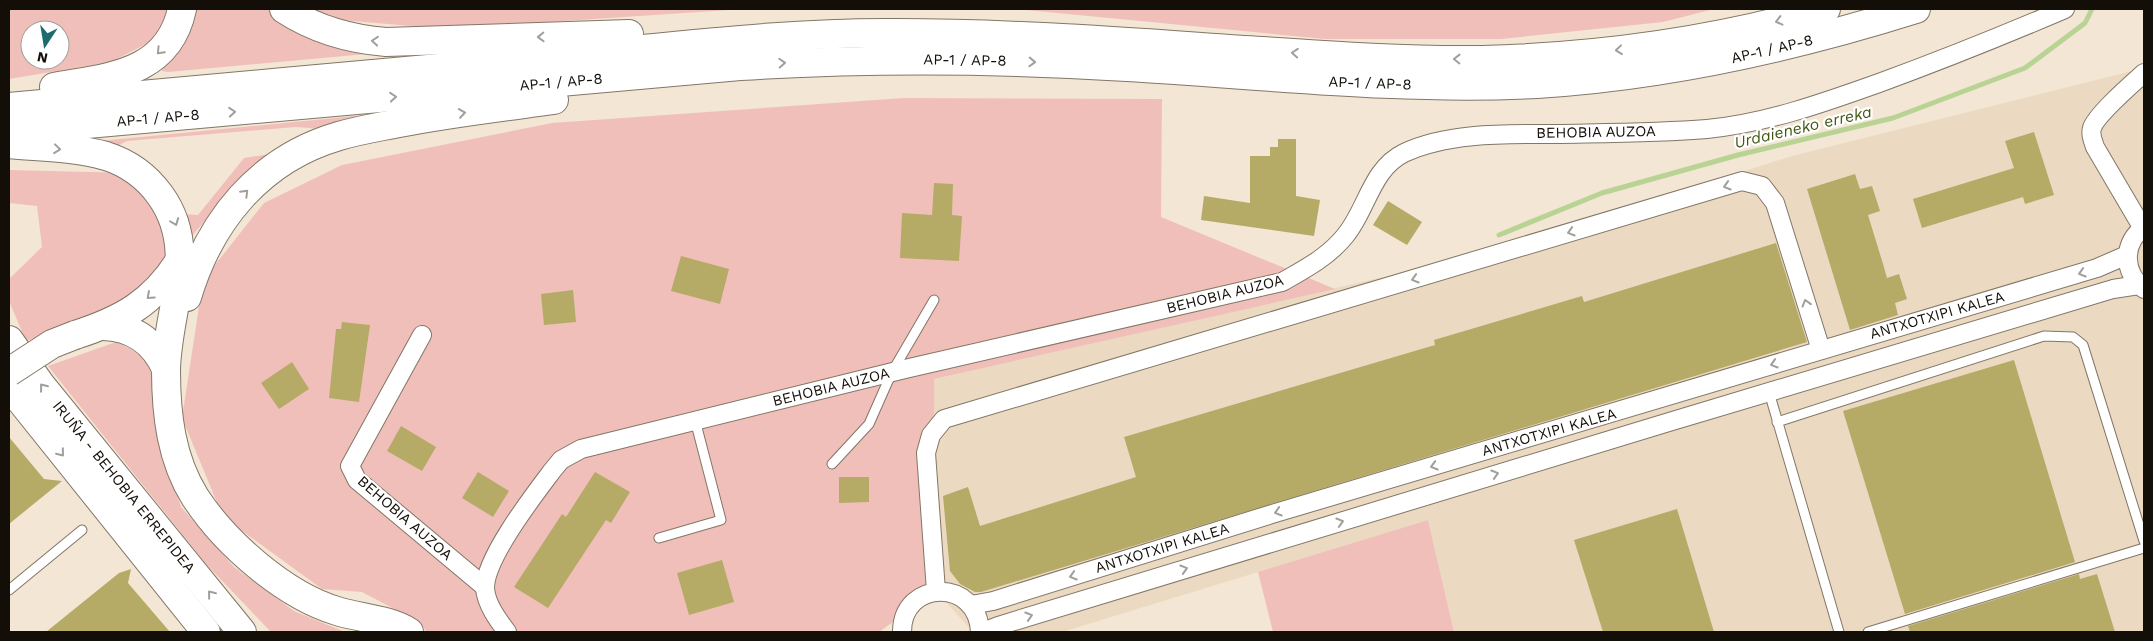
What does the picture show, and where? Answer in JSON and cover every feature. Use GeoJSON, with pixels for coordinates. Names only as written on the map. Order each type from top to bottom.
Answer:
{"type":"FeatureCollection","features":[{"type":"Feature","properties":{"kind":"highway"},"geometry":{"type":"LineString","coordinates":[[9,100],[27,92],[113,76],[138,68],[150,61],[168,42],[175,30],[182,9]]}},
{"type":"Feature","properties":{"kind":"highway"},"geometry":{"type":"LineString","coordinates":[[284,9],[310,24],[328,31],[347,37],[386,42],[648,33],[759,39]]}},
{"type":"Feature","properties":{"kind":"highway","name":"AP-1 / AP-8"},"geometry":{"type":"LineString","coordinates":[[9,107],[759,39],[890,33],[1045,36],[1371,57],[1480,60],[1536,57],[1645,47],[1754,27],[1826,9]]}},
{"type":"Feature","properties":{"kind":"highway","name":"AP-1 / AP-8"},"geometry":{"type":"LineString","coordinates":[[9,132],[740,66],[864,60],[968,59],[1120,66],[1370,84],[1454,86],[1537,84],[1593,79],[1712,62],[1811,40],[1916,9]]}},
{"type":"Feature","properties":{"kind":"highway"},"geometry":{"type":"LineString","coordinates":[[166,376],[194,273],[215,231],[228,212],[249,189],[278,165],[298,153],[340,136],[371,128],[428,118],[700,80],[740,66]]}},
{"type":"Feature","properties":{"kind":"highway"},"geometry":{"type":"LineString","coordinates":[[9,144],[92,153],[114,159],[135,170],[151,184],[168,205],[178,228],[180,258],[166,376],[168,421],[176,457],[194,495],[206,514],[238,547],[283,584],[322,606],[373,628],[394,624],[408,632]]}},
{"type":"Feature","properties":{"kind":"highway"},"geometry":{"type":"LineString","coordinates":[[9,372],[52,344],[103,326],[134,310],[148,299],[171,273],[180,258]]}},
{"type":"Feature","properties":{"kind":"highway"},"geometry":{"type":"LineString","coordinates":[[103,326],[123,328],[141,337],[156,351],[166,376]]}},
{"type":"Feature","properties":{"kind":"highway","name":"IRUÑA - BEHOBIA ERREPIDEA"},"geometry":{"type":"LineString","coordinates":[[9,340],[41,385],[242,632]]}},
{"type":"Feature","properties":{"kind":"highway","name":"IRUÑA - BEHOBIA ERREPIDEA"},"geometry":{"type":"LineString","coordinates":[[9,386],[206,632]]}},
{"type":"Feature","properties":{"kind":"street","name":"BEHOBIA AUZOA"},"geometry":{"type":"LineString","coordinates":[[422,335],[350,466],[357,480],[485,587],[490,568],[499,548],[539,489],[561,460],[581,449],[892,372],[1282,282],[1318,261],[1346,236],[1385,166],[1404,153],[1426,145],[1459,138],[1504,134],[1606,133],[1707,129],[1756,121],[1807,109],[1969,50],[2065,9]]}},
{"type":"Feature","properties":{"kind":"street"},"geometry":{"type":"LineString","coordinates":[[2142,287],[2129,270],[2127,255],[2131,241],[2143,227],[2095,147],[2092,138],[2092,128],[2098,118],[2144,73]]}},
{"type":"Feature","properties":{"kind":"street"},"geometry":{"type":"LineString","coordinates":[[936,591],[926,453],[931,435],[944,419],[1742,181],[1762,186],[1775,203],[1820,350]]}},
{"type":"Feature","properties":{"kind":"street","name":"ANTXOTXIPI KALEA"},"geometry":{"type":"LineString","coordinates":[[971,605],[993,601],[1272,514],[2097,268],[2127,255]]}},
{"type":"Feature","properties":{"kind":"street","name":"ANTXOTXIPI KALEA"},"geometry":{"type":"LineString","coordinates":[[981,632],[2113,289],[2142,287]]}},
{"type":"Feature","properties":{"kind":"street"},"geometry":{"type":"LineString","coordinates":[[485,587],[494,615],[507,632]]}},
{"type":"Feature","properties":{"kind":"street"},"geometry":{"type":"LineString","coordinates":[[898,629],[908,608],[919,597],[936,591],[949,592],[971,605],[981,632]]}},
{"type":"Feature","properties":{"kind":"lane"},"geometry":{"type":"LineString","coordinates":[[832,464],[869,424],[892,372],[934,300]]}},
{"type":"Feature","properties":{"kind":"lane"},"geometry":{"type":"LineString","coordinates":[[1777,422],[2044,336],[2073,337],[2084,345],[2144,541]]}},
{"type":"Feature","properties":{"kind":"lane"},"geometry":{"type":"LineString","coordinates":[[1769,392],[1839,632]]}},
{"type":"Feature","properties":{"kind":"lane"},"geometry":{"type":"LineString","coordinates":[[660,538],[721,520],[695,420]]}},
{"type":"Feature","properties":{"kind":"lane"},"geometry":{"type":"LineString","coordinates":[[9,590],[82,530]]}},
{"type":"Feature","properties":{"kind":"lane"},"geometry":{"type":"LineString","coordinates":[[1868,632],[2144,548]]}},
{"type":"Feature","properties":{"kind":"shaded area"},"geometry":{"type":"Polygon","coordinates":[[[9,9],[174,9],[152,41],[111,62],[70,69],[70,20],[20,20],[20,70],[63,70],[9,79],[9,9]]]}},
{"type":"Feature","properties":{"kind":"shaded area"},"geometry":{"type":"Polygon","coordinates":[[[196,9],[267,9],[297,30],[366,54],[162,71],[162,65],[179,46],[187,33],[196,9]]]}},
{"type":"Feature","properties":{"kind":"shaded area"},"geometry":{"type":"Polygon","coordinates":[[[308,9],[744,9],[446,29],[318,18],[308,9]]]}},
{"type":"Feature","properties":{"kind":"shaded area"},"geometry":{"type":"Polygon","coordinates":[[[1015,9],[1714,9],[1663,22],[1501,39],[1325,39],[1015,9]]]}},
{"type":"Feature","properties":{"kind":"shaded area"},"geometry":{"type":"Polygon","coordinates":[[[2144,68],[2144,632],[1454,632],[1428,520],[1062,632],[973,632],[936,591],[934,379],[1481,255],[1792,156],[2144,68]]]}},
{"type":"Feature","properties":{"kind":"shaded area"},"geometry":{"type":"Polygon","coordinates":[[[904,98],[1162,99],[1161,217],[1335,289],[934,379],[936,591],[879,632],[426,632],[421,623],[362,592],[322,589],[223,517],[182,418],[203,280],[264,203],[342,165],[552,123],[904,98]]]}},
{"type":"Feature","properties":{"kind":"shaded area"},"geometry":{"type":"Polygon","coordinates":[[[355,116],[358,118],[333,130],[296,127],[127,141],[111,149],[100,141],[355,116]]]}},
{"type":"Feature","properties":{"kind":"shaded area"},"geometry":{"type":"Polygon","coordinates":[[[282,152],[231,191],[191,237],[182,214],[198,215],[244,158],[282,152]]]}},
{"type":"Feature","properties":{"kind":"shaded area"},"geometry":{"type":"Polygon","coordinates":[[[9,170],[131,173],[170,220],[164,270],[112,310],[26,341],[9,301],[9,279],[42,247],[37,206],[9,203],[9,170]]]}},
{"type":"Feature","properties":{"kind":"shaded area"},"geometry":{"type":"Polygon","coordinates":[[[116,342],[144,355],[153,379],[158,432],[181,507],[234,567],[294,611],[345,632],[271,632],[206,564],[48,366],[116,342]]]}},
{"type":"Feature","properties":{"kind":"shaded area"},"geometry":{"type":"Polygon","coordinates":[[[1428,520],[1454,632],[1273,632],[1258,572],[1428,520]]]}},
{"type":"Feature","properties":{"kind":"building"},"geometry":{"type":"Polygon","coordinates":[[[2034,132],[2054,195],[2025,204],[2023,197],[1922,228],[1913,199],[2014,168],[2005,141],[2034,132]]]}},
{"type":"Feature","properties":{"kind":"building"},"geometry":{"type":"Polygon","coordinates":[[[1278,139],[1296,139],[1296,196],[1320,200],[1314,236],[1201,220],[1204,196],[1250,203],[1250,156],[1270,156],[1270,147],[1278,147],[1278,139]]]}},
{"type":"Feature","properties":{"kind":"building"},"geometry":{"type":"Polygon","coordinates":[[[1855,174],[1860,189],[1872,186],[1880,211],[1868,215],[1887,278],[1899,274],[1907,299],[1895,303],[1898,315],[1850,330],[1807,189],[1855,174]]]}},
{"type":"Feature","properties":{"kind":"building"},"geometry":{"type":"Polygon","coordinates":[[[934,183],[953,184],[952,215],[962,216],[959,261],[900,258],[902,213],[932,215],[934,183]]]}},
{"type":"Feature","properties":{"kind":"building"},"geometry":{"type":"Polygon","coordinates":[[[1388,201],[1422,222],[1407,245],[1373,225],[1388,201]]]}},
{"type":"Feature","properties":{"kind":"building"},"geometry":{"type":"Polygon","coordinates":[[[1776,243],[1807,342],[981,592],[975,592],[960,584],[950,571],[943,496],[968,487],[980,526],[1136,477],[1124,437],[1435,345],[1434,340],[1582,296],[1584,302],[1776,243]]]}},
{"type":"Feature","properties":{"kind":"building"},"geometry":{"type":"Polygon","coordinates":[[[681,256],[729,269],[720,304],[671,291],[681,256]]]}},
{"type":"Feature","properties":{"kind":"building"},"geometry":{"type":"Polygon","coordinates":[[[573,290],[576,322],[544,325],[541,294],[573,290]]]}},
{"type":"Feature","properties":{"kind":"building"},"geometry":{"type":"Polygon","coordinates":[[[342,322],[370,325],[359,402],[329,398],[336,329],[341,329],[342,322]]]}},
{"type":"Feature","properties":{"kind":"building"},"geometry":{"type":"Polygon","coordinates":[[[2014,360],[2075,562],[1905,614],[1843,411],[2014,360]]]}},
{"type":"Feature","properties":{"kind":"building"},"geometry":{"type":"Polygon","coordinates":[[[292,362],[309,389],[279,409],[261,383],[292,362]]]}},
{"type":"Feature","properties":{"kind":"building"},"geometry":{"type":"Polygon","coordinates":[[[401,426],[436,447],[422,471],[387,451],[401,426]]]}},
{"type":"Feature","properties":{"kind":"building"},"geometry":{"type":"Polygon","coordinates":[[[9,437],[44,479],[62,481],[9,524],[9,437]]]}},
{"type":"Feature","properties":{"kind":"building"},"geometry":{"type":"Polygon","coordinates":[[[478,472],[509,491],[493,517],[462,498],[478,472]]]}},
{"type":"Feature","properties":{"kind":"building"},"geometry":{"type":"Polygon","coordinates":[[[595,472],[630,492],[611,523],[606,520],[548,608],[514,587],[562,514],[566,517],[595,472]]]}},
{"type":"Feature","properties":{"kind":"building"},"geometry":{"type":"Polygon","coordinates":[[[839,477],[869,477],[869,502],[839,503],[839,477]]]}},
{"type":"Feature","properties":{"kind":"building"},"geometry":{"type":"Polygon","coordinates":[[[1677,509],[1714,632],[1603,632],[1574,540],[1677,509]]]}},
{"type":"Feature","properties":{"kind":"building"},"geometry":{"type":"Polygon","coordinates":[[[722,560],[734,602],[689,615],[677,573],[722,560]]]}},
{"type":"Feature","properties":{"kind":"building"},"geometry":{"type":"Polygon","coordinates":[[[131,569],[128,583],[170,632],[46,632],[119,573],[131,569]]]}},
{"type":"Feature","properties":{"kind":"building"},"geometry":{"type":"Polygon","coordinates":[[[2079,574],[2080,579],[2097,574],[2115,632],[1910,632],[1908,626],[2079,574]]]}},
{"type":"Feature","properties":{"kind":"waterway","name":"Urdaieneko erreka"},"geometry":{"type":"LineString","coordinates":[[1499,235],[1602,193],[1738,155],[1893,118],[2025,68],[2085,23],[2092,9]]}}]}
